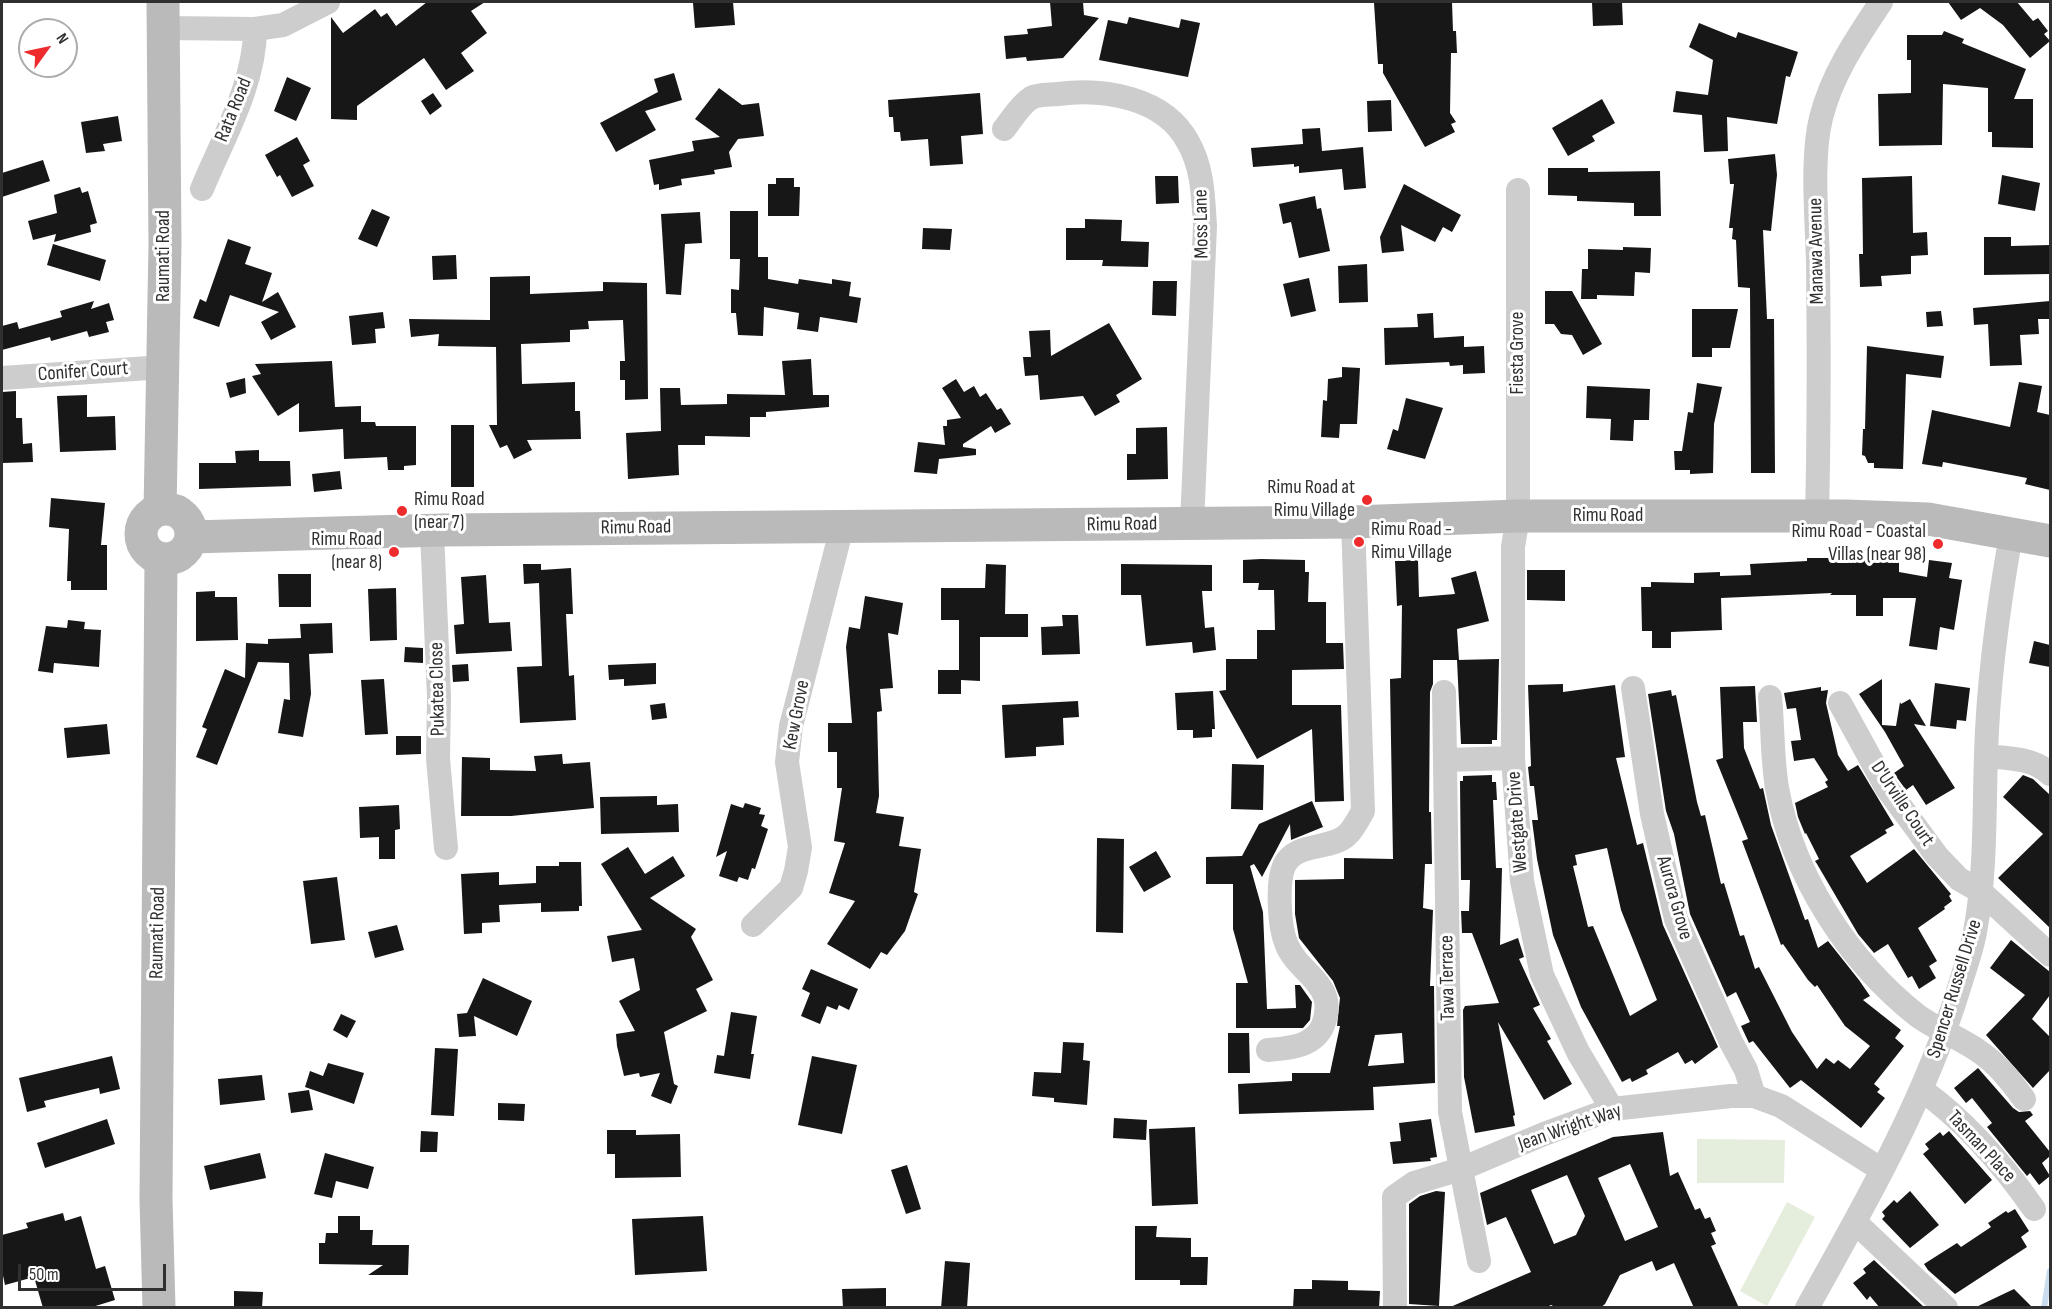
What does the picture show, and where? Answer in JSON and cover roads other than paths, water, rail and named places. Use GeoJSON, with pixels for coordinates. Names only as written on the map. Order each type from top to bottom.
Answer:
{"type":"FeatureCollection","features":[{"type":"Feature","properties":{"kind":"main road","name":"Raumati Road"},"geometry":{"type":"LineString","coordinates":[[160,510],[164,367],[163,15]]}},
{"type":"Feature","properties":{"kind":"main road"},"geometry":{"type":"LineString","coordinates":[[168,509],[183,516],[190,529],[191,537],[188,547],[181,555],[161,560],[146,551],[141,535],[146,519],[160,510],[168,509]]}},
{"type":"Feature","properties":{"kind":"main road","name":"Rimu Road"},"geometry":{"type":"LineString","coordinates":[[191,537],[432,531],[1353,522],[1518,516],[1928,519],[2050,542]]}},
{"type":"Feature","properties":{"kind":"main road","name":"Raumati Road"},"geometry":{"type":"LineString","coordinates":[[159,1308],[156,1187],[161,560]]}},
{"type":"Feature","properties":{"kind":"street"},"geometry":{"type":"LineString","coordinates":[[163,15],[255,29],[283,25],[328,2]]}},
{"type":"Feature","properties":{"kind":"street","name":"Manawa Avenue"},"geometry":{"type":"LineString","coordinates":[[1818,517],[1820,399],[1816,175],[1820,121],[1828,93],[1846,54],[1881,2]]}},
{"type":"Feature","properties":{"kind":"street","name":"Rata Road"},"geometry":{"type":"LineString","coordinates":[[202,189],[250,72],[255,50],[255,29]]}},
{"type":"Feature","properties":{"kind":"street","name":"Moss Lane"},"geometry":{"type":"LineString","coordinates":[[1004,129],[1023,105],[1033,97],[1072,92],[1123,95],[1169,119],[1188,141],[1202,177],[1205,226],[1192,524]]}},
{"type":"Feature","properties":{"kind":"street","name":"Fiesta Grove"},"geometry":{"type":"LineString","coordinates":[[1518,190],[1518,516]]}},
{"type":"Feature","properties":{"kind":"street","name":"Conifer Court"},"geometry":{"type":"LineString","coordinates":[[2,378],[164,367]]}},
{"type":"Feature","properties":{"kind":"street","name":"Westgate Drive"},"geometry":{"type":"LineString","coordinates":[[1518,516],[1513,547],[1513,758],[1522,881],[1542,975],[1578,1052],[1612,1109]]}},
{"type":"Feature","properties":{"kind":"street"},"geometry":{"type":"LineString","coordinates":[[1268,1050],[1298,1046],[1313,1039],[1321,1030],[1329,1010],[1325,992],[1286,944],[1278,885],[1285,863],[1302,850],[1348,836],[1364,811],[1353,522]]}},
{"type":"Feature","properties":{"kind":"street","name":"Kew Grove"},"geometry":{"type":"LineString","coordinates":[[753,925],[791,888],[796,872],[800,847],[788,762],[791,726],[842,527]]}},
{"type":"Feature","properties":{"kind":"street","name":"Pukatea Close"},"geometry":{"type":"LineString","coordinates":[[432,531],[440,697],[438,759],[446,848]]}},
{"type":"Feature","properties":{"kind":"street","name":"Spencer Russell Drive"},"geometry":{"type":"LineString","coordinates":[[1807,1308],[1855,1222],[1922,1090],[1946,1031],[1975,933],[1987,816],[1986,756],[1993,636],[2011,535]]}},
{"type":"Feature","properties":{"kind":"street","name":"Aurora Grove"},"geometry":{"type":"LineString","coordinates":[[1633,688],[1652,814],[1676,919],[1731,1042],[1746,1070],[1754,1096]]}},
{"type":"Feature","properties":{"kind":"street","name":"Tawa Terrace"},"geometry":{"type":"LineString","coordinates":[[1444,692],[1450,1112],[1479,1261]]}},
{"type":"Feature","properties":{"kind":"street"},"geometry":{"type":"LineString","coordinates":[[1770,697],[1777,788],[1795,849],[1812,884],[1846,942],[1877,979],[1921,1018],[1946,1031],[1999,1067],[2024,1099]]}},
{"type":"Feature","properties":{"kind":"street","name":"D'Urville Court"},"geometry":{"type":"LineString","coordinates":[[1840,703],[1886,787],[1936,856],[1959,879],[1980,891],[2050,955]]}},
{"type":"Feature","properties":{"kind":"street"},"geometry":{"type":"LineString","coordinates":[[1986,756],[2018,759],[2050,774]]}},
{"type":"Feature","properties":{"kind":"street"},"geometry":{"type":"LineString","coordinates":[[1445,760],[1513,758]]}},
{"type":"Feature","properties":{"kind":"street","name":"Tasman Place"},"geometry":{"type":"LineString","coordinates":[[1922,1090],[1945,1107],[2019,1188],[2034,1209]]}},
{"type":"Feature","properties":{"kind":"street","name":"Jean Wright Way"},"geometry":{"type":"LineString","coordinates":[[1395,1308],[1394,1197],[1414,1183],[1461,1169],[1544,1134],[1612,1109],[1731,1096],[1754,1096],[1789,1110],[1882,1170]]}},
{"type":"Feature","properties":{"kind":"street"},"geometry":{"type":"LineString","coordinates":[[1855,1222],[1946,1308]]}},
{"type":"Feature","properties":{"kind":"waterway"},"geometry":{"type":"LineString","coordinates":[[2044,1308],[2050,1271]]}},
{"type":"Feature","properties":{"kind":"place","name":"Rimu Road at Rimu Village"},"geometry":{"type":"Point","coordinates":[1367,500]}},
{"type":"Feature","properties":{"kind":"place","name":"Rimu Road (near 7)"},"geometry":{"type":"Point","coordinates":[402,511]}},
{"type":"Feature","properties":{"kind":"place","name":"Rimu Road - Rimu Village"},"geometry":{"type":"Point","coordinates":[1359,542]}},
{"type":"Feature","properties":{"kind":"place","name":"Rimu Road - Coastal Villas (near 98)"},"geometry":{"type":"Point","coordinates":[1938,544]}},
{"type":"Feature","properties":{"kind":"place","name":"Rimu Road (near 8)"},"geometry":{"type":"Point","coordinates":[394,552]}}]}
